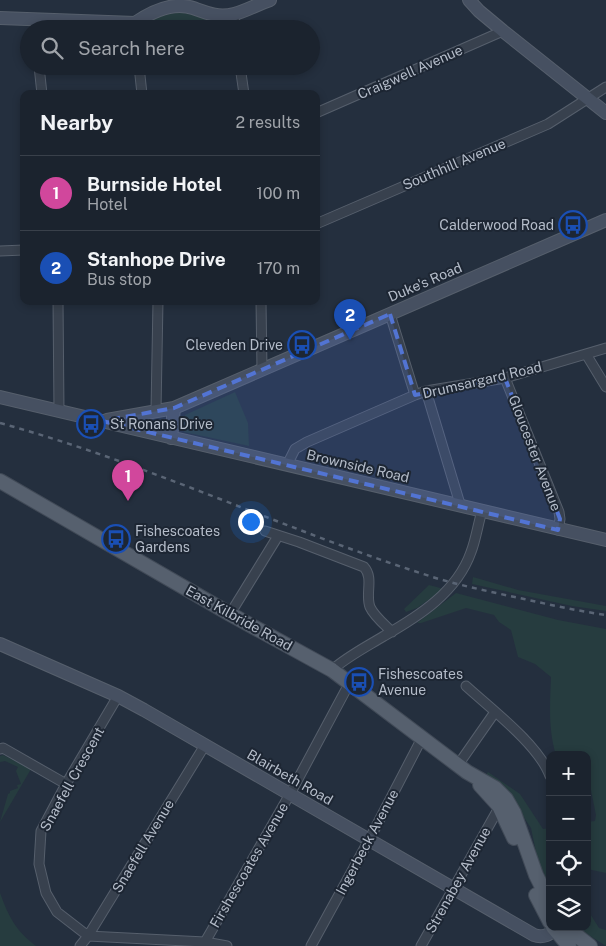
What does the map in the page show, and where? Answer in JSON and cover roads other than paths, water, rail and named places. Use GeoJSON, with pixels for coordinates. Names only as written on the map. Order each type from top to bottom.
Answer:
{"type":"FeatureCollection","features":[{"type":"Feature","properties":{"kind":"main road","name":"East Kilbride Road"},"geometry":{"type":"LineString","coordinates":[[0,481],[230,614],[332,670],[463,768],[495,788],[509,803],[514,813],[536,875],[546,896]]}},
{"type":"Feature","properties":{"kind":"main road","name":"East Kilbride Road"},"geometry":{"type":"LineString","coordinates":[[463,768],[492,797],[505,815],[536,894],[546,910]]}},
{"type":"Feature","properties":{"kind":"main road","name":"East Kilbride Road"},"geometry":{"type":"LineString","coordinates":[[560,931],[569,946]]}},
{"type":"Feature","properties":{"kind":"main road","name":"East Kilbride Road"},"geometry":{"type":"LineString","coordinates":[[564,931],[590,946]]}},
{"type":"Feature","properties":{"kind":"street"},"geometry":{"type":"LineString","coordinates":[[142,20],[148,14],[174,6],[190,8],[209,15],[234,14],[270,0]]}},
{"type":"Feature","properties":{"kind":"street"},"geometry":{"type":"LineString","coordinates":[[469,0],[503,31],[606,114]]}},
{"type":"Feature","properties":{"kind":"street"},"geometry":{"type":"LineString","coordinates":[[228,20],[234,14]]}},
{"type":"Feature","properties":{"kind":"street"},"geometry":{"type":"LineString","coordinates":[[234,14],[234,20]]}},
{"type":"Feature","properties":{"kind":"street"},"geometry":{"type":"LineString","coordinates":[[0,18],[20,21]]}},
{"type":"Feature","properties":{"kind":"street","name":"Craigwell Avenue"},"geometry":{"type":"LineString","coordinates":[[320,111],[503,31]]}},
{"type":"Feature","properties":{"kind":"street"},"geometry":{"type":"LineString","coordinates":[[40,75],[42,90]]}},
{"type":"Feature","properties":{"kind":"street"},"geometry":{"type":"LineString","coordinates":[[140,75],[142,90]]}},
{"type":"Feature","properties":{"kind":"street"},"geometry":{"type":"LineString","coordinates":[[241,75],[243,90]]}},
{"type":"Feature","properties":{"kind":"street","name":"Southhill Avenue"},"geometry":{"type":"LineString","coordinates":[[320,222],[548,124],[606,87]]}},
{"type":"Feature","properties":{"kind":"street","name":"Duke's Road"},"geometry":{"type":"LineString","coordinates":[[0,398],[102,421],[174,408],[606,220]]}},
{"type":"Feature","properties":{"kind":"street"},"geometry":{"type":"LineString","coordinates":[[0,250],[20,250]]}},
{"type":"Feature","properties":{"kind":"street"},"geometry":{"type":"LineString","coordinates":[[58,305],[58,411]]}},
{"type":"Feature","properties":{"kind":"street"},"geometry":{"type":"LineString","coordinates":[[156,410],[158,305]]}},
{"type":"Feature","properties":{"kind":"street"},"geometry":{"type":"LineString","coordinates":[[261,305],[262,370]]}},
{"type":"Feature","properties":{"kind":"street"},"geometry":{"type":"LineString","coordinates":[[390,314],[415,395]]}},
{"type":"Feature","properties":{"kind":"street","name":"Drumsargard Road"},"geometry":{"type":"LineString","coordinates":[[287,465],[295,449],[307,442],[415,395],[426,391],[505,378],[606,348]]}},
{"type":"Feature","properties":{"kind":"street"},"geometry":{"type":"LineString","coordinates":[[586,354],[606,387]]}},
{"type":"Feature","properties":{"kind":"street","name":"Gloucester Avenue"},"geometry":{"type":"LineString","coordinates":[[505,378],[559,512],[558,530]]}},
{"type":"Feature","properties":{"kind":"street"},"geometry":{"type":"LineString","coordinates":[[426,391],[460,504]]}},
{"type":"Feature","properties":{"kind":"street"},"geometry":{"type":"LineString","coordinates":[[171,438],[174,408]]}},
{"type":"Feature","properties":{"kind":"street","name":"Brownside Road"},"geometry":{"type":"LineString","coordinates":[[102,421],[606,540]]}},
{"type":"Feature","properties":{"kind":"street"},"geometry":{"type":"LineString","coordinates":[[332,670],[342,661],[429,608],[447,591],[463,568],[471,552],[482,510]]}},
{"type":"Feature","properties":{"kind":"street"},"geometry":{"type":"LineString","coordinates":[[265,531],[364,567],[369,576],[369,600],[371,607],[392,632]]}},
{"type":"Feature","properties":{"kind":"street"},"geometry":{"type":"LineString","coordinates":[[230,614],[278,536]]}},
{"type":"Feature","properties":{"kind":"street","name":"Blairbeth Road"},"geometry":{"type":"LineString","coordinates":[[0,644],[118,696],[454,889],[534,940],[551,931]]}},
{"type":"Feature","properties":{"kind":"street","name":"Firshescoates Avenue"},"geometry":{"type":"LineString","coordinates":[[205,942],[290,794],[350,682]]}},
{"type":"Feature","properties":{"kind":"street"},"geometry":{"type":"LineString","coordinates":[[466,686],[520,734],[546,770]]}},
{"type":"Feature","properties":{"kind":"street","name":"Snaefell Crescent"},"geometry":{"type":"LineString","coordinates":[[88,936],[56,912],[46,893],[39,864],[41,831],[66,784],[118,696]]}},
{"type":"Feature","properties":{"kind":"street"},"geometry":{"type":"LineString","coordinates":[[463,768],[495,712]]}},
{"type":"Feature","properties":{"kind":"street","name":"Ingerbeck Avenue"},"geometry":{"type":"LineString","coordinates":[[311,946],[422,738]]}},
{"type":"Feature","properties":{"kind":"street","name":"Snaefell Avenue"},"geometry":{"type":"LineString","coordinates":[[80,946],[88,936],[205,745]]}},
{"type":"Feature","properties":{"kind":"street"},"geometry":{"type":"LineString","coordinates":[[0,749],[3,748],[66,784]]}},
{"type":"Feature","properties":{"kind":"street","name":"Strenabey Avenue"},"geometry":{"type":"LineString","coordinates":[[421,946],[496,813]]}},
{"type":"Feature","properties":{"kind":"street"},"geometry":{"type":"LineString","coordinates":[[88,936],[205,942],[227,946]]}},
{"type":"Feature","properties":{"kind":"railway"},"geometry":{"type":"LineString","coordinates":[[0,423],[111,458],[329,541],[439,579],[482,590],[606,615]]}},
{"type":"Feature","properties":{"kind":"place","name":"Calderwood Road"},"geometry":{"type":"Point","coordinates":[573,225]}},
{"type":"Feature","properties":{"kind":"place","name":"Stanhope Drive"},"geometry":{"type":"Point","coordinates":[350,340]}},
{"type":"Feature","properties":{"kind":"place","name":"Cleveden Drive"},"geometry":{"type":"Point","coordinates":[302,345]}},
{"type":"Feature","properties":{"kind":"place","name":"St Ronans Drive"},"geometry":{"type":"Point","coordinates":[91,424]}},
{"type":"Feature","properties":{"kind":"place","name":"Burnside Hotel"},"geometry":{"type":"Point","coordinates":[128,501]}},
{"type":"Feature","properties":{"kind":"place","name":"Fishescoates Gardens"},"geometry":{"type":"Point","coordinates":[116,539]}},
{"type":"Feature","properties":{"kind":"place","name":"Fishescoates Avenue"},"geometry":{"type":"Point","coordinates":[359,682]}}]}
